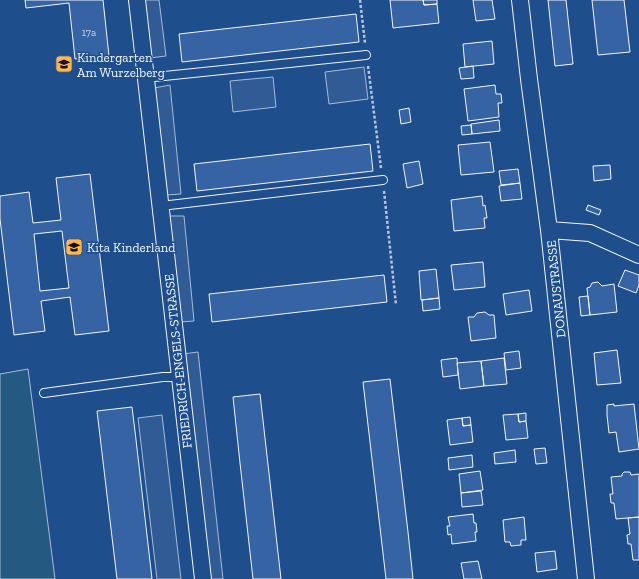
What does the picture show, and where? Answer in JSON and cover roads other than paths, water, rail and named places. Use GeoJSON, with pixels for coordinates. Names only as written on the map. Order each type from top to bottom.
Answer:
{"type":"FeatureCollection","features":[{"type":"Feature","properties":{"kind":"street","name":"FRIEDRICH-ENGELS-STRASSE"},"geometry":{"type":"LineString","coordinates":[[137,0],[202,579]]}},
{"type":"Feature","properties":{"kind":"street","name":"DONAUSTRASSE"},"geometry":{"type":"LineString","coordinates":[[520,0],[528,79],[549,230],[586,579]]}},
{"type":"Feature","properties":{"kind":"street"},"geometry":{"type":"LineString","coordinates":[[549,230],[590,233],[639,255]]}},
{"type":"Feature","properties":{"kind":"lane"},"geometry":{"type":"LineString","coordinates":[[145,78],[366,55]]}},
{"type":"Feature","properties":{"kind":"lane"},"geometry":{"type":"LineString","coordinates":[[161,206],[383,180]]}},
{"type":"Feature","properties":{"kind":"lane"},"geometry":{"type":"LineString","coordinates":[[44,393],[163,377],[180,377]]}},
{"type":"Feature","properties":{"kind":"place","name":"Kindergarten Am Wurzelberg"},"geometry":{"type":"Point","coordinates":[64,64]}},
{"type":"Feature","properties":{"kind":"place","name":"Kita Kinderland"},"geometry":{"type":"Point","coordinates":[74,247]}}]}
